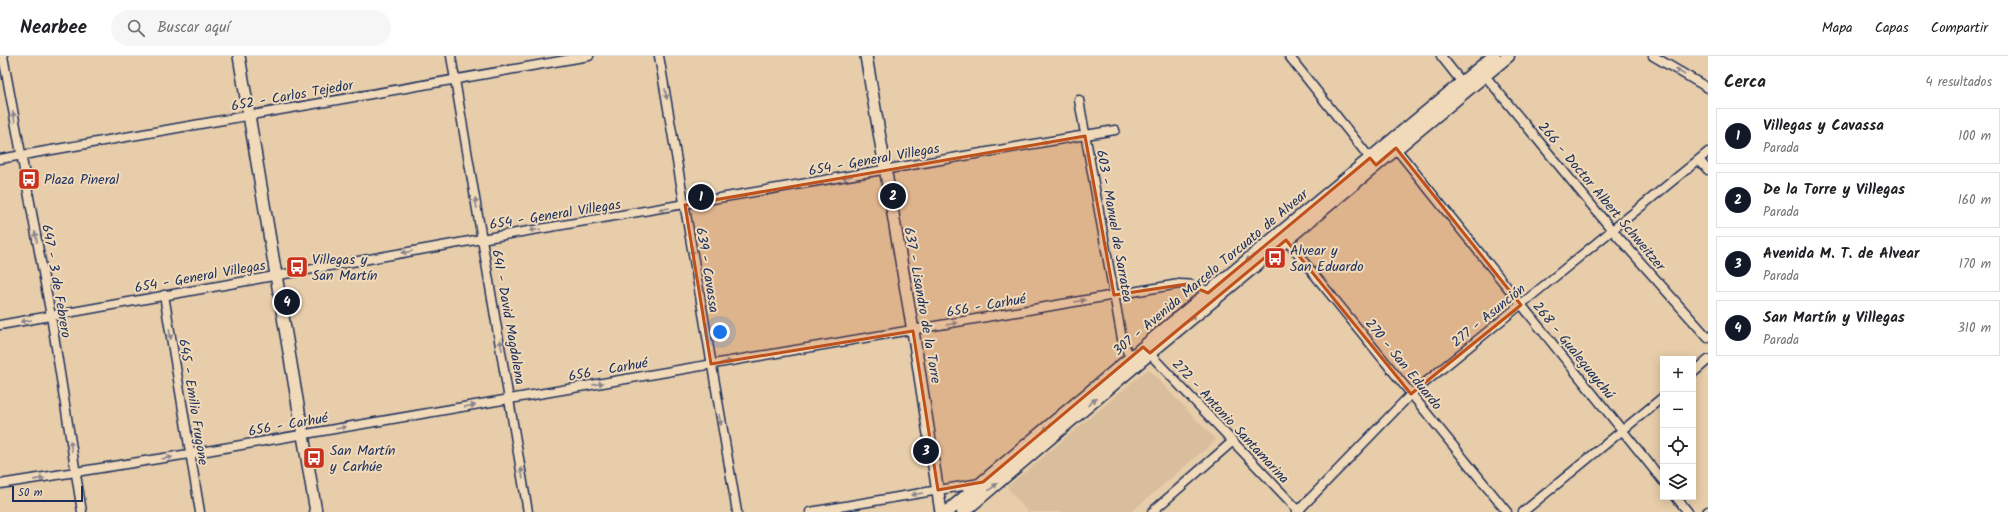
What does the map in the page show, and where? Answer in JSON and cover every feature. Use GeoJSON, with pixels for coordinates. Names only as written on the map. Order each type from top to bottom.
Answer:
{"type":"FeatureCollection","features":[{"type":"Feature","properties":{"kind":"main road"},"geometry":{"type":"LineString","coordinates":[[239,56],[316,512]]}},
{"type":"Feature","properties":{"kind":"main road","name":"637 - Lisandro de la Torre"},"geometry":{"type":"LineString","coordinates":[[866,56],[913,331],[941,512]]}},
{"type":"Feature","properties":{"kind":"main road","name":"307 - Avenida Marcelo Torcuato de Alvear"},"geometry":{"type":"LineString","coordinates":[[1482,72],[1494,56]]}},
{"type":"Feature","properties":{"kind":"main road","name":"307 - Avenida Marcelo Torcuato de Alvear"},"geometry":{"type":"LineString","coordinates":[[947,512],[1212,296],[1482,72],[1508,56]]}},
{"type":"Feature","properties":{"kind":"main road","name":"307 - Avenida Marcelo Torcuato de Alvear"},"geometry":{"type":"LineString","coordinates":[[963,512],[1134,360]]}},
{"type":"Feature","properties":{"kind":"street","name":"647 - 3 de Febrero"},"geometry":{"type":"LineString","coordinates":[[3,56],[51,316],[82,512]]}},
{"type":"Feature","properties":{"kind":"street","name":"641 - David Magdalena"},"geometry":{"type":"LineString","coordinates":[[451,56],[528,512]]}},
{"type":"Feature","properties":{"kind":"street","name":"652 - Carlos Tejedor"},"geometry":{"type":"LineString","coordinates":[[0,159],[588,56]]}},
{"type":"Feature","properties":{"kind":"street","name":"639 - Cavassa"},"geometry":{"type":"LineString","coordinates":[[659,56],[737,512]]}},
{"type":"Feature","properties":{"kind":"street"},"geometry":{"type":"LineString","coordinates":[[1289,56],[1373,162]]}},
{"type":"Feature","properties":{"kind":"street"},"geometry":{"type":"LineString","coordinates":[[1441,56],[1465,86]]}},
{"type":"Feature","properties":{"kind":"street"},"geometry":{"type":"LineString","coordinates":[[1653,56],[1708,88]]}},
{"type":"Feature","properties":{"kind":"street","name":"266 - Doctor Albert Schweitzer"},"geometry":{"type":"LineString","coordinates":[[1482,72],[1612,230],[1708,338]]}},
{"type":"Feature","properties":{"kind":"street","name":"603 - Manuel de Sarratea"},"geometry":{"type":"LineString","coordinates":[[1079,100],[1122,339],[1127,351],[1134,360]]}},
{"type":"Feature","properties":{"kind":"street","name":"654 - General Villegas"},"geometry":{"type":"LineString","coordinates":[[0,325],[481,239],[684,206],[1115,130]]}},
{"type":"Feature","properties":{"kind":"street","name":"268 - Gualeguaychú"},"geometry":{"type":"LineString","coordinates":[[1393,145],[1660,477]]}},
{"type":"Feature","properties":{"kind":"street","name":"277 - Asunción"},"geometry":{"type":"LineString","coordinates":[[1298,512],[1411,394],[1708,152]]}},
{"type":"Feature","properties":{"kind":"street"},"geometry":{"type":"LineString","coordinates":[[1699,160],[1708,170]]}},
{"type":"Feature","properties":{"kind":"street","name":"270 - San Eduardo"},"geometry":{"type":"LineString","coordinates":[[1283,237],[1507,512]]}},
{"type":"Feature","properties":{"kind":"street","name":"656 - Carhué"},"geometry":{"type":"LineString","coordinates":[[0,484],[303,435],[711,364],[913,331],[1114,295],[1187,284],[1199,286],[1212,296]]}},
{"type":"Feature","properties":{"kind":"street","name":"645 - Emilio Frugone"},"geometry":{"type":"LineString","coordinates":[[164,295],[189,454],[200,512]]}},
{"type":"Feature","properties":{"kind":"street","name":"272 - Antonio Santamarina"},"geometry":{"type":"LineString","coordinates":[[1146,350],[1298,512]]}},
{"type":"Feature","properties":{"kind":"street"},"geometry":{"type":"LineString","coordinates":[[1696,370],[1708,360]]}},
{"type":"Feature","properties":{"kind":"street"},"geometry":{"type":"LineString","coordinates":[[1523,512],[1660,399]]}},
{"type":"Feature","properties":{"kind":"street"},"geometry":{"type":"LineString","coordinates":[[1152,512],[1233,441]]}},
{"type":"Feature","properties":{"kind":"street"},"geometry":{"type":"LineString","coordinates":[[810,512],[983,482]]}},
{"type":"Feature","properties":{"kind":"street"},"geometry":{"type":"LineString","coordinates":[[1678,500],[1688,512]]}},
{"type":"Feature","properties":{"kind":"highlighted area"},"geometry":{"type":"Polygon","coordinates":[[[1085,136],[1114,295],[1187,284],[1208,293],[1370,158],[1376,165],[1396,148],[1521,305],[1411,394],[1286,240],[1150,353],[1143,347],[983,482],[938,490],[913,331],[711,364],[685,205],[1085,136]]]}},
{"type":"Feature","properties":{"kind":"shaded area"},"geometry":{"type":"Polygon","coordinates":[[[1148,369],[1216,440],[1131,512],[1028,512],[1007,487],[1148,369]]]}},
{"type":"Feature","properties":{"kind":"place","name":"Plaza Pineral"},"geometry":{"type":"Point","coordinates":[29,179]}},
{"type":"Feature","properties":{"kind":"place","name":"De la Torre y Villegas"},"geometry":{"type":"Point","coordinates":[893,196]}},
{"type":"Feature","properties":{"kind":"place","name":"Villegas y Cavassa"},"geometry":{"type":"Point","coordinates":[701,197]}},
{"type":"Feature","properties":{"kind":"place","name":"Alvear y San Eduardo"},"geometry":{"type":"Point","coordinates":[1275,258]}},
{"type":"Feature","properties":{"kind":"place","name":"Villegas y San Martín"},"geometry":{"type":"Point","coordinates":[297,267]}},
{"type":"Feature","properties":{"kind":"place","name":"San Martín y Villegas"},"geometry":{"type":"Point","coordinates":[287,302]}},
{"type":"Feature","properties":{"kind":"place","name":"Avenida M. T. de Alvear"},"geometry":{"type":"Point","coordinates":[926,451]}},
{"type":"Feature","properties":{"kind":"place","name":"San Martín y Carhúe"},"geometry":{"type":"Point","coordinates":[314,458]}}]}
